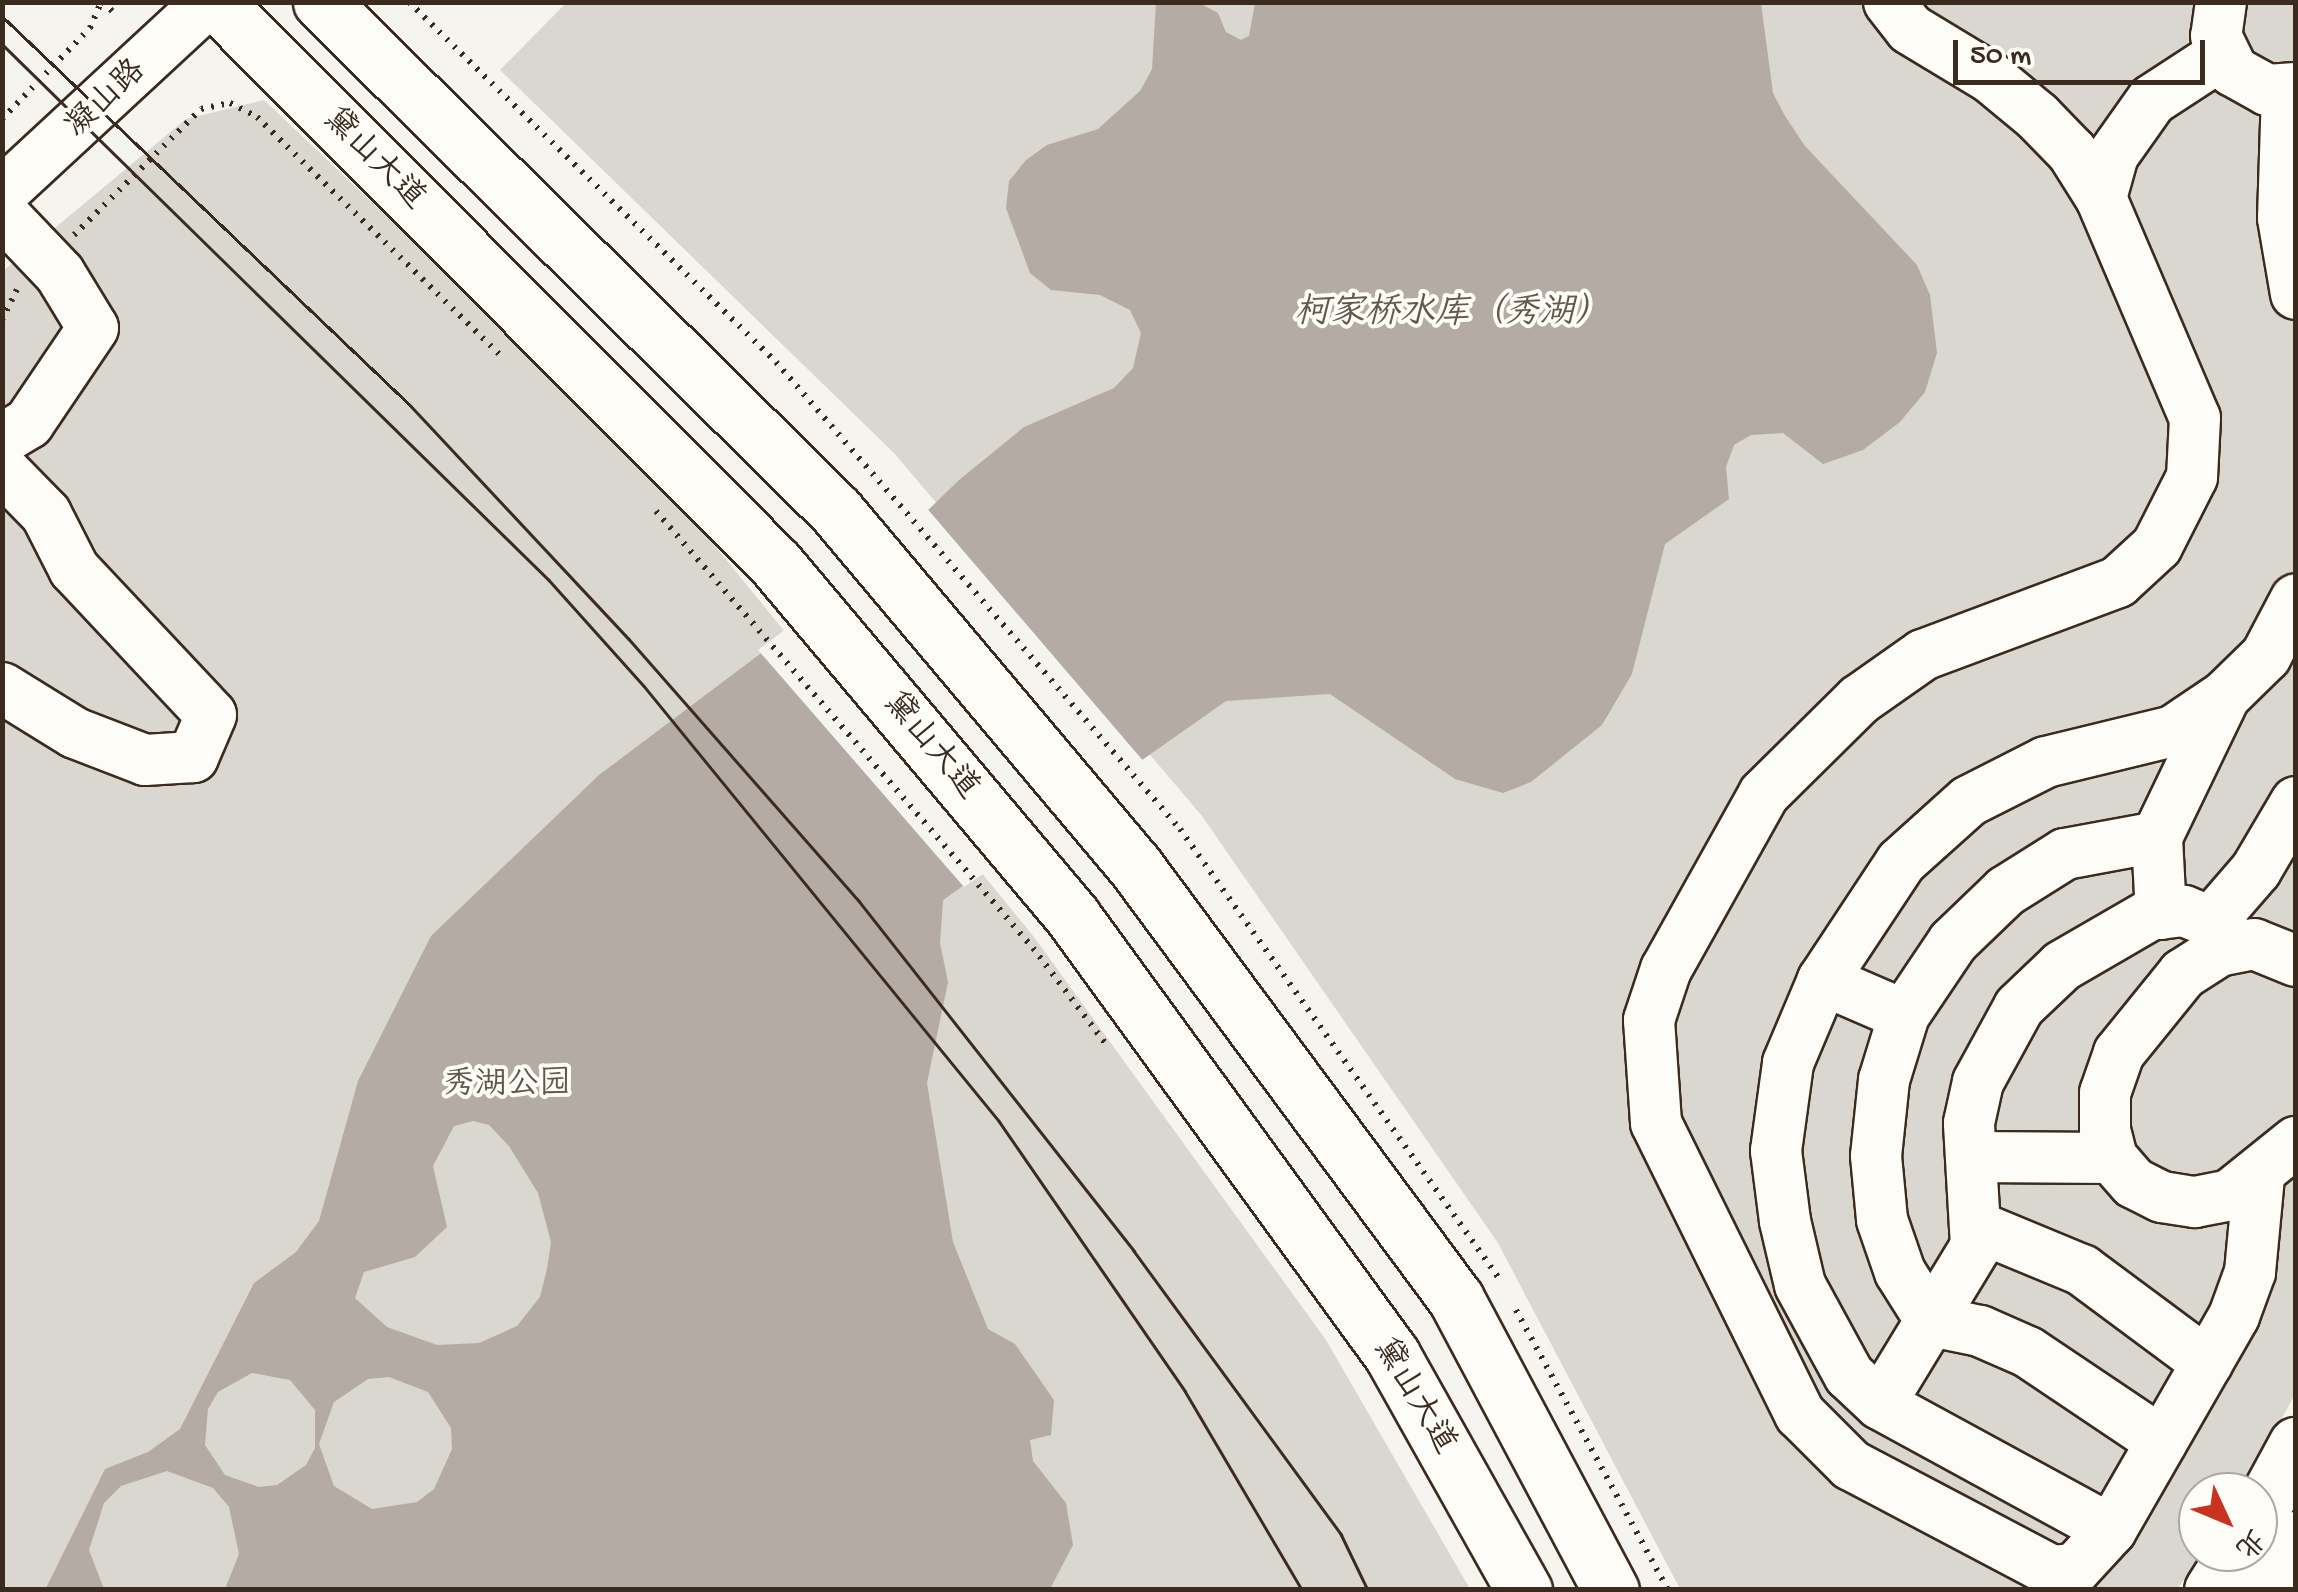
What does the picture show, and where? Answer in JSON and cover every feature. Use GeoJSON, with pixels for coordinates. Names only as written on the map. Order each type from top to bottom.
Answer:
{"type":"FeatureCollection","features":[{"type":"Feature","properties":{"kind":"main road","name":"黛山大道"},"geometry":{"type":"LineString","coordinates":[[216,2],[776,564],[1053,932],[1392,1355],[1524,1590]]}},
{"type":"Feature","properties":{"kind":"main road"},"geometry":{"type":"LineString","coordinates":[[321,2],[855,493],[1456,1299],[1611,1590]]}},
{"type":"Feature","properties":{"kind":"main road"},"geometry":{"type":"LineString","coordinates":[[2278,1479],[2296,1445]]}},
{"type":"Feature","properties":{"kind":"main road"},"geometry":{"type":"LineString","coordinates":[[2265,1590],[2296,1538]]}},
{"type":"Feature","properties":{"kind":"street","name":"凝山路"},"geometry":{"type":"LineString","coordinates":[[2,193],[208,2]]}},
{"type":"Feature","properties":{"kind":"street"},"geometry":{"type":"LineString","coordinates":[[1890,2],[1910,29],[1991,78],[2072,152],[2101,198],[2195,418],[2192,476],[2157,546],[2118,582],[1923,655],[1812,742],[1764,794],[1666,969],[1649,1020],[1656,1123],[1800,1414],[1851,1465],[2052,1571],[2074,1569],[2111,1530],[2207,1363],[2250,1272],[2285,1153]]}},
{"type":"Feature","properties":{"kind":"street"},"geometry":{"type":"LineString","coordinates":[[2222,2],[2216,36],[2221,55],[2248,83],[2291,89],[2282,218],[2296,294]]}},
{"type":"Feature","properties":{"kind":"street"},"geometry":{"type":"LineString","coordinates":[[2101,198],[2113,155],[2152,100],[2221,55]]}},
{"type":"Feature","properties":{"kind":"street"},"geometry":{"type":"LineString","coordinates":[[2,213],[60,274],[93,328],[30,423],[2,439]]}},
{"type":"Feature","properties":{"kind":"street"},"geometry":{"type":"LineString","coordinates":[[2,469],[46,514],[74,569],[212,714],[192,758],[146,760],[75,733],[2,688]]}},
{"type":"Feature","properties":{"kind":"street"},"geometry":{"type":"LineString","coordinates":[[2111,1530],[1880,1404],[1849,1375],[1800,1285],[1785,1220],[1776,1151],[1788,1062],[1823,980],[1901,862],[1968,801],[2046,762],[2174,731],[2281,664],[2296,599]]}},
{"type":"Feature","properties":{"kind":"street"},"geometry":{"type":"LineString","coordinates":[[2160,914],[2157,838],[2225,696]]}},
{"type":"Feature","properties":{"kind":"street"},"geometry":{"type":"LineString","coordinates":[[2285,1153],[2230,1195],[2195,1202],[2162,1197],[2134,1183],[2112,1158],[2105,1094],[2119,1052],[2182,974],[2219,951],[2256,870],[2296,802]]}},
{"type":"Feature","properties":{"kind":"street"},"geometry":{"type":"LineString","coordinates":[[2157,838],[2064,854],[2006,892],[1953,942],[1904,1015],[1884,1080],[1876,1156],[1882,1220],[1900,1272],[1930,1321],[1980,1331],[2028,1352],[2162,1442]]}},
{"type":"Feature","properties":{"kind":"street"},"geometry":{"type":"LineString","coordinates":[[1880,1404],[1976,1246],[1978,1227],[1969,1123],[1978,1082],[2019,1007],[2110,933],[2160,914],[2184,911],[2226,934],[2296,961]]}},
{"type":"Feature","properties":{"kind":"street"},"geometry":{"type":"LineString","coordinates":[[1823,980],[1904,1015]]}},
{"type":"Feature","properties":{"kind":"street"},"geometry":{"type":"LineString","coordinates":[[1974,1157],[2112,1158]]}},
{"type":"Feature","properties":{"kind":"street"},"geometry":{"type":"LineString","coordinates":[[1978,1227],[2082,1270],[2207,1363]]}},
{"type":"Feature","properties":{"kind":"path"},"geometry":{"type":"LineString","coordinates":[[2,119],[90,28],[102,2],[112,11]]}},
{"type":"Feature","properties":{"kind":"path"},"geometry":{"type":"LineString","coordinates":[[410,2],[776,362],[855,493],[1180,830]]}},
{"type":"Feature","properties":{"kind":"path"},"geometry":{"type":"LineString","coordinates":[[70,239],[160,145],[209,103],[230,103],[257,117],[508,363]]}},
{"type":"Feature","properties":{"kind":"path"},"geometry":{"type":"LineString","coordinates":[[2,320],[19,283]]}},
{"type":"Feature","properties":{"kind":"path"},"geometry":{"type":"LineString","coordinates":[[648,500],[733,602],[1053,932],[1117,1057]]}},
{"type":"Feature","properties":{"kind":"green space"},"geometry":{"type":"Polygon","coordinates":[[[567,2],[2295,3],[2295,1394],[2253,1472],[2178,1472],[2178,1572],[2189,1572],[2177,1589],[1680,1589],[1498,1243],[1202,816],[894,453],[500,70],[567,2]]]}},
{"type":"Feature","properties":{"kind":"green space","name":"秀湖公园"},"geometry":{"type":"Polygon","coordinates":[[[264,100],[648,464],[1034,937],[1326,1340],[1470,1589],[3,1590],[3,271],[186,119],[264,100]]]}},
{"type":"Feature","properties":{"kind":"water","name":"柯家桥水库（秀湖）"},"geometry":{"type":"Polygon","coordinates":[[[1156,3],[1199,3],[1218,13],[1226,32],[1241,40],[1249,36],[1255,3],[1761,3],[1773,93],[1785,116],[1805,146],[1917,265],[1930,295],[1937,353],[1925,392],[1900,422],[1863,450],[1823,464],[1783,433],[1751,435],[1734,445],[1726,467],[1729,499],[1665,544],[1632,674],[1602,725],[1531,782],[1503,793],[1455,779],[1330,694],[1226,701],[943,900],[940,943],[948,982],[927,1083],[953,1242],[988,1329],[1015,1344],[1054,1400],[1051,1435],[1030,1440],[1033,1461],[1066,1503],[1073,1545],[1050,1589],[225,1589],[239,1554],[229,1507],[213,1488],[167,1471],[121,1486],[104,1503],[89,1550],[104,1589],[45,1590],[105,1469],[148,1452],[180,1429],[254,1283],[296,1252],[319,1221],[358,1081],[431,936],[599,775],[848,588],[959,480],[1024,427],[1114,388],[1133,368],[1141,333],[1130,310],[1100,295],[1051,290],[1030,273],[1006,208],[1009,181],[1026,160],[1047,145],[1098,129],[1140,91],[1152,69],[1156,3]],[[473,1121],[454,1126],[433,1166],[447,1227],[415,1257],[364,1272],[355,1298],[387,1327],[437,1345],[479,1343],[517,1326],[540,1297],[547,1269],[551,1242],[538,1193],[509,1146],[489,1125],[473,1121]],[[252,1373],[218,1392],[208,1409],[205,1445],[225,1475],[259,1487],[277,1485],[306,1465],[315,1448],[315,1410],[290,1380],[252,1373]],[[389,1377],[368,1379],[334,1402],[319,1444],[334,1486],[372,1509],[417,1502],[434,1489],[452,1449],[451,1428],[428,1392],[389,1377]]]}},
{"type":"Feature","properties":{"kind":"pier"},"geometry":{"type":"Polygon","coordinates":[[[925,506],[1145,763],[964,887],[758,650],[845,584],[925,506]]]}},
{"type":"Feature","properties":{"kind":"tram line"},"geometry":{"type":"LineString","coordinates":[[2,16],[410,405],[629,639],[859,901],[1134,1251],[1341,1534],[1368,1590]]}},
{"type":"Feature","properties":{"kind":"tram line"},"geometry":{"type":"LineString","coordinates":[[2,44],[549,580],[644,686],[999,1121],[1185,1391],[1302,1590]]}}]}
